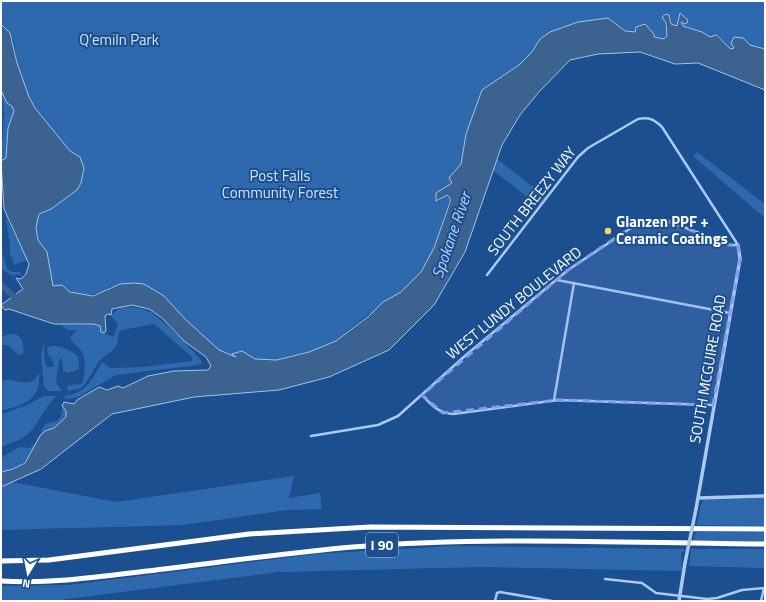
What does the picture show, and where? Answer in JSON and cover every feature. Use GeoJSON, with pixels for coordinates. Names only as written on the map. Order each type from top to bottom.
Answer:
{"type":"FeatureCollection","features":[{"type":"Feature","properties":{"kind":"highway","name":"I 90"},"geometry":{"type":"LineString","coordinates":[[1,561],[49,560],[249,534],[370,526],[765,529]]}},
{"type":"Feature","properties":{"kind":"highway","name":"I 90"},"geometry":{"type":"LineString","coordinates":[[1,582],[39,582],[85,579],[306,552],[386,545],[465,542],[765,544]]}},
{"type":"Feature","properties":{"kind":"street","name":"SOUTH BREEZY WAY"},"geometry":{"type":"LineString","coordinates":[[487,275],[578,157],[588,148],[638,119],[646,118],[655,120],[662,127],[738,245]]}},
{"type":"Feature","properties":{"kind":"street","name":"WEST LUNDY BOULEVARD"},"geometry":{"type":"LineString","coordinates":[[311,436],[389,422],[422,395],[466,355],[568,270],[634,226],[648,221],[668,221],[730,245],[738,245]]}},
{"type":"Feature","properties":{"kind":"street","name":"SOUTH MCGUIRE ROAD"},"geometry":{"type":"LineString","coordinates":[[679,601],[740,259],[738,245]]}},
{"type":"Feature","properties":{"kind":"street"},"geometry":{"type":"LineString","coordinates":[[557,280],[731,313]]}},
{"type":"Feature","properties":{"kind":"street"},"geometry":{"type":"LineString","coordinates":[[554,400],[574,283]]}},
{"type":"Feature","properties":{"kind":"street"},"geometry":{"type":"LineString","coordinates":[[422,395],[443,413],[453,414],[554,400],[713,405]]}},
{"type":"Feature","properties":{"kind":"street"},"geometry":{"type":"LineString","coordinates":[[698,498],[765,496]]}},
{"type":"Feature","properties":{"kind":"street"},"geometry":{"type":"LineString","coordinates":[[605,579],[638,582],[645,584],[653,592],[717,600],[742,590],[764,588],[761,601]]}},
{"type":"Feature","properties":{"kind":"street"},"geometry":{"type":"LineString","coordinates":[[495,601],[498,592],[552,601]]}},
{"type":"Feature","properties":{"kind":"highlighted area"},"geometry":{"type":"Polygon","coordinates":[[[664,220],[730,245],[738,245],[740,259],[713,405],[558,400],[443,413],[422,395],[568,270],[636,224],[664,220]]]}},
{"type":"Feature","properties":{"kind":"green space","name":"Post Falls Community Forest"},"geometry":{"type":"Polygon","coordinates":[[[1,1],[765,1],[765,49],[750,45],[743,38],[733,50],[717,35],[710,37],[702,32],[683,26],[682,21],[687,23],[680,13],[677,26],[673,26],[669,15],[664,14],[667,36],[664,39],[654,37],[654,34],[646,26],[642,26],[635,32],[626,31],[608,18],[578,22],[550,32],[540,39],[532,52],[519,65],[482,90],[466,134],[461,164],[451,179],[452,183],[444,188],[437,202],[446,195],[450,198],[434,248],[421,272],[401,292],[361,320],[336,341],[309,352],[277,360],[255,359],[242,351],[232,355],[236,357],[224,354],[185,319],[164,296],[111,286],[99,293],[80,294],[61,285],[55,287],[51,283],[48,256],[45,248],[37,236],[37,219],[40,215],[70,195],[76,189],[83,175],[83,166],[80,157],[70,151],[35,108],[29,97],[17,63],[14,41],[5,26],[1,24],[1,1]]]}},
{"type":"Feature","properties":{"kind":"green space"},"geometry":{"type":"Polygon","coordinates":[[[1,90],[7,103],[12,106],[14,111],[8,128],[6,158],[1,161],[4,113],[1,90]]]}},
{"type":"Feature","properties":{"kind":"green space"},"geometry":{"type":"Polygon","coordinates":[[[697,152],[765,204],[765,218],[693,156],[697,152]]]}},
{"type":"Feature","properties":{"kind":"green space"},"geometry":{"type":"Polygon","coordinates":[[[493,156],[546,197],[539,206],[490,168],[493,156]]]}},
{"type":"Feature","properties":{"kind":"green space"},"geometry":{"type":"Polygon","coordinates":[[[5,215],[28,260],[13,265],[13,259],[10,256],[10,244],[5,215]]]}},
{"type":"Feature","properties":{"kind":"green space"},"geometry":{"type":"Polygon","coordinates":[[[1,248],[7,269],[12,272],[20,272],[22,277],[18,274],[13,276],[1,269],[1,248]]]}},
{"type":"Feature","properties":{"kind":"green space"},"geometry":{"type":"Polygon","coordinates":[[[132,307],[146,310],[154,315],[170,328],[195,353],[202,363],[198,365],[116,375],[78,397],[66,399],[64,396],[79,392],[88,385],[102,362],[110,368],[143,367],[192,361],[192,357],[154,324],[122,330],[119,332],[117,344],[113,350],[99,361],[85,384],[81,388],[68,391],[67,388],[69,385],[82,384],[85,361],[82,352],[70,338],[77,330],[68,330],[61,325],[94,324],[100,326],[104,333],[113,337],[118,325],[111,315],[120,308],[132,307]]]}},
{"type":"Feature","properties":{"kind":"green space"},"geometry":{"type":"Polygon","coordinates":[[[16,334],[22,340],[24,351],[23,354],[18,355],[8,345],[1,345],[1,337],[16,334]]]}},
{"type":"Feature","properties":{"kind":"green space"},"geometry":{"type":"Polygon","coordinates":[[[44,341],[45,363],[47,367],[53,367],[54,365],[53,360],[47,351],[48,347],[60,347],[78,356],[79,369],[68,373],[63,371],[62,358],[59,360],[56,383],[62,391],[48,391],[44,386],[41,357],[44,341]]]}},
{"type":"Feature","properties":{"kind":"green space"},"geometry":{"type":"Polygon","coordinates":[[[39,373],[37,390],[29,400],[1,411],[2,381],[12,380],[26,383],[31,382],[39,373]]]}},
{"type":"Feature","properties":{"kind":"green space"},"geometry":{"type":"Polygon","coordinates":[[[44,396],[57,396],[49,404],[29,433],[1,447],[1,414],[25,406],[44,396]]]}},
{"type":"Feature","properties":{"kind":"green space"},"geometry":{"type":"Polygon","coordinates":[[[62,406],[66,411],[66,417],[54,428],[45,431],[29,458],[18,466],[1,472],[1,458],[19,447],[30,448],[36,442],[45,424],[57,421],[61,416],[62,406]]]}},
{"type":"Feature","properties":{"kind":"green space"},"geometry":{"type":"Polygon","coordinates":[[[294,476],[289,498],[320,493],[322,509],[287,510],[184,525],[1,530],[1,487],[12,482],[116,502],[294,476]]]}},
{"type":"Feature","properties":{"kind":"green space"},"geometry":{"type":"Polygon","coordinates":[[[765,498],[765,526],[697,525],[701,504],[704,500],[765,498]]]}},
{"type":"Feature","properties":{"kind":"green space"},"geometry":{"type":"Polygon","coordinates":[[[696,532],[765,532],[765,543],[693,541],[696,532]]]}},
{"type":"Feature","properties":{"kind":"green space"},"geometry":{"type":"Polygon","coordinates":[[[451,546],[685,549],[684,552],[681,552],[682,571],[481,567],[279,572],[51,601],[1,600],[1,586],[69,585],[315,554],[451,546]]]}},
{"type":"Feature","properties":{"kind":"green space"},"geometry":{"type":"Polygon","coordinates":[[[691,549],[765,549],[765,568],[689,566],[691,549]]]}},
{"type":"Feature","properties":{"kind":"water","name":"Spokane River"},"geometry":{"type":"Polygon","coordinates":[[[680,13],[688,20],[685,24],[681,22],[683,26],[702,32],[710,37],[716,35],[731,49],[734,48],[731,43],[734,37],[743,38],[750,45],[765,49],[765,90],[698,63],[675,64],[640,52],[598,54],[570,60],[538,93],[520,115],[502,145],[465,252],[434,305],[389,350],[329,377],[279,390],[194,397],[112,414],[41,469],[1,487],[1,472],[13,469],[25,463],[40,436],[45,431],[54,428],[66,417],[66,411],[62,406],[64,402],[74,404],[77,400],[99,387],[107,390],[118,386],[123,388],[148,376],[174,371],[208,370],[211,366],[206,357],[184,341],[162,318],[149,309],[132,305],[112,309],[111,315],[108,314],[105,316],[106,331],[104,333],[101,332],[100,326],[94,324],[54,324],[9,309],[5,310],[1,305],[23,289],[16,278],[21,279],[26,274],[29,264],[4,209],[1,161],[6,158],[8,128],[14,111],[12,106],[7,103],[1,90],[1,24],[10,33],[17,63],[29,97],[35,108],[70,151],[80,157],[84,168],[81,183],[77,190],[51,209],[39,214],[36,228],[38,240],[47,252],[53,286],[62,285],[70,292],[93,296],[120,284],[144,284],[164,296],[185,319],[219,350],[236,357],[232,354],[242,351],[255,359],[277,360],[309,352],[336,341],[369,316],[383,302],[401,292],[421,272],[434,248],[450,202],[450,198],[447,195],[436,201],[436,193],[452,183],[449,178],[461,164],[466,134],[482,90],[519,65],[532,52],[540,39],[550,32],[578,22],[608,18],[625,31],[635,32],[636,27],[645,24],[654,34],[654,37],[664,39],[667,36],[666,23],[662,17],[666,14],[669,15],[671,24],[677,26],[680,13]]]}},
{"type":"Feature","properties":{"kind":"waterway"},"geometry":{"type":"LineString","coordinates":[[1,285],[18,300]]}},
{"type":"Feature","properties":{"kind":"place","name":"Glanzen PPF + Ceramic Coatings"},"geometry":{"type":"Point","coordinates":[608,231]}},
{"type":"Feature","properties":{"kind":"park label","name":"Q'emiln Park"},"geometry":{"type":"Point","coordinates":[119,40]}}]}
